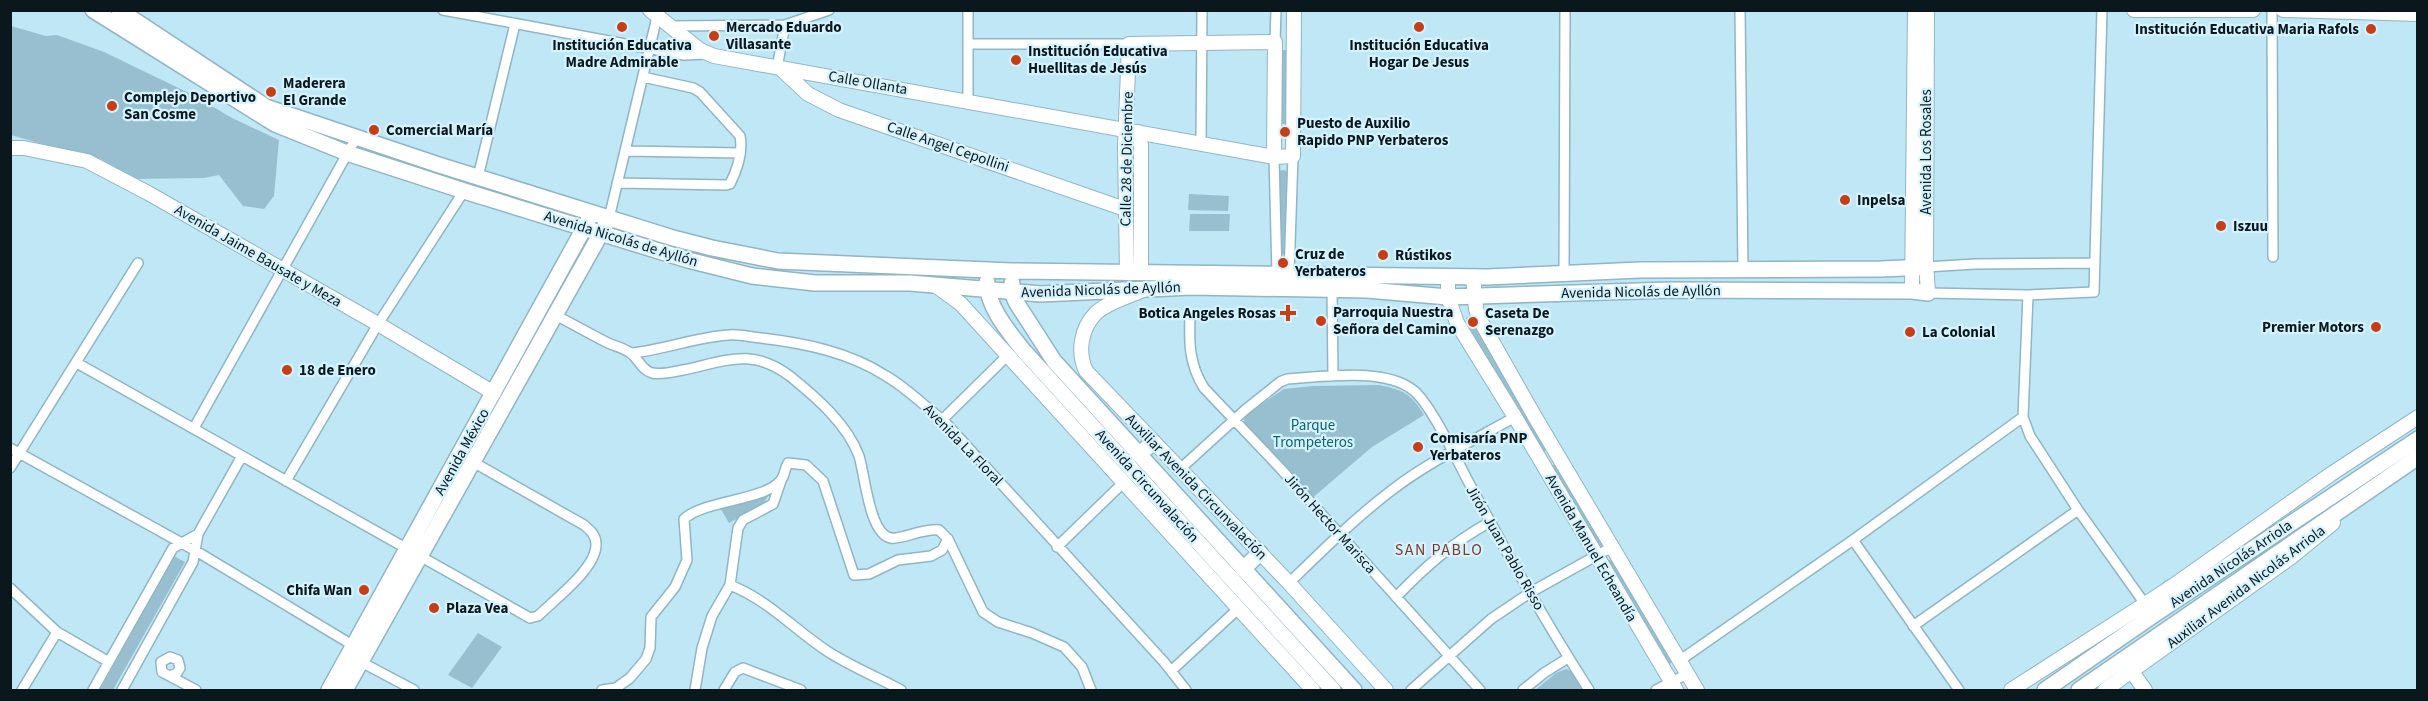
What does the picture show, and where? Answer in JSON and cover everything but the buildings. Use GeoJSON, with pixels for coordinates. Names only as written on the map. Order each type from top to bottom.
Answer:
{"type":"FeatureCollection","features":[{"type":"Feature","properties":{"kind":"main road","name":"Avenida Nicolás de Ayllón"},"geometry":{"type":"LineString","coordinates":[[93,10],[275,124],[347,153],[464,191],[602,234],[752,276],[815,282],[887,282],[1041,294],[1191,287],[1332,289],[1448,297],[1671,290],[1912,291],[1928,293]]}},
{"type":"Feature","properties":{"kind":"main road","name":"Avenida Nicolás de Ayllón"},"geometry":{"type":"LineString","coordinates":[[119,10],[266,107],[592,213],[712,248],[778,261],[1011,271],[1448,277],[1640,270],[1919,268]]}},
{"type":"Feature","properties":{"kind":"main road","name":"Avenida México"},"geometry":{"type":"LineString","coordinates":[[345,690],[494,393],[592,213]]}},
{"type":"Feature","properties":{"kind":"main road","name":"Avenida México"},"geometry":{"type":"LineString","coordinates":[[329,690],[354,646],[473,462],[609,218]]}},
{"type":"Feature","properties":{"kind":"main road","name":"Avenida Circunvalación"},"geometry":{"type":"LineString","coordinates":[[987,269],[987,291],[994,310],[1023,350],[1333,690]]}},
{"type":"Feature","properties":{"kind":"main road","name":"Avenida Circunvalación"},"geometry":{"type":"LineString","coordinates":[[1011,271],[1012,292],[1042,345],[1054,361],[1354,690]]}},
{"type":"Feature","properties":{"kind":"main road"},"geometry":{"type":"LineString","coordinates":[[2304,515],[2326,491],[2418,430]]}},
{"type":"Feature","properties":{"kind":"main road","name":"Avenida Nicolás Arriola"},"geometry":{"type":"LineString","coordinates":[[2045,690],[2418,439]]}},
{"type":"Feature","properties":{"kind":"main road"},"geometry":{"type":"LineString","coordinates":[[1139,455],[1153,442]]}},
{"type":"Feature","properties":{"kind":"main road","name":"Avenida Nicolás Arriola"},"geometry":{"type":"LineString","coordinates":[[2079,690],[2418,457]]}},
{"type":"Feature","properties":{"kind":"main road"},"geometry":{"type":"LineString","coordinates":[[1243,569],[1260,553]]}},
{"type":"Feature","properties":{"kind":"main road"},"geometry":{"type":"LineString","coordinates":[[2170,588],[2214,575]]}},
{"type":"Feature","properties":{"kind":"street","name":"Calle Ollanta"},"geometry":{"type":"LineString","coordinates":[[443,10],[684,55],[706,54],[1274,157],[1293,156]]}},
{"type":"Feature","properties":{"kind":"street"},"geometry":{"type":"LineString","coordinates":[[669,26],[785,25],[829,10]]}},
{"type":"Feature","properties":{"kind":"street"},"geometry":{"type":"LineString","coordinates":[[968,10],[968,101]]}},
{"type":"Feature","properties":{"kind":"street"},"geometry":{"type":"LineString","coordinates":[[1201,143],[1202,10]]}},
{"type":"Feature","properties":{"kind":"street"},"geometry":{"type":"LineString","coordinates":[[1276,10],[1274,157],[1283,274]]}},
{"type":"Feature","properties":{"kind":"street"},"geometry":{"type":"LineString","coordinates":[[1283,274],[1293,156],[1294,10]]}},
{"type":"Feature","properties":{"kind":"street"},"geometry":{"type":"LineString","coordinates":[[1564,274],[1565,10]]}},
{"type":"Feature","properties":{"kind":"street"},"geometry":{"type":"LineString","coordinates":[[1740,10],[1743,270]]}},
{"type":"Feature","properties":{"kind":"street","name":"Avenida Los Rosales"},"geometry":{"type":"LineString","coordinates":[[1915,10],[1919,268],[1928,293]]}},
{"type":"Feature","properties":{"kind":"street","name":"Avenida Los Rosales"},"geometry":{"type":"LineString","coordinates":[[1912,291],[1919,268],[1927,10]]}},
{"type":"Feature","properties":{"kind":"street"},"geometry":{"type":"LineString","coordinates":[[2095,263],[2102,10]]}},
{"type":"Feature","properties":{"kind":"street"},"geometry":{"type":"LineString","coordinates":[[2134,10],[2253,10]]}},
{"type":"Feature","properties":{"kind":"street"},"geometry":{"type":"LineString","coordinates":[[2272,10],[2273,256]]}},
{"type":"Feature","properties":{"kind":"street"},"geometry":{"type":"LineString","coordinates":[[2283,10],[2418,14]]}},
{"type":"Feature","properties":{"kind":"street"},"geometry":{"type":"LineString","coordinates":[[654,14],[706,54]]}},
{"type":"Feature","properties":{"kind":"street"},"geometry":{"type":"LineString","coordinates":[[609,218],[650,49],[654,14]]}},
{"type":"Feature","properties":{"kind":"street"},"geometry":{"type":"LineString","coordinates":[[478,177],[515,24]]}},
{"type":"Feature","properties":{"kind":"street"},"geometry":{"type":"LineString","coordinates":[[779,68],[785,25]]}},
{"type":"Feature","properties":{"kind":"street"},"geometry":{"type":"LineString","coordinates":[[969,44],[1275,42]]}},
{"type":"Feature","properties":{"kind":"street","name":"Calle 28 de Diciembre"},"geometry":{"type":"LineString","coordinates":[[1129,44],[1132,131],[1125,209],[1134,273]]}},
{"type":"Feature","properties":{"kind":"street","name":"Calle Angel Cepollini"},"geometry":{"type":"LineString","coordinates":[[779,68],[808,94],[839,110],[1125,209]]}},
{"type":"Feature","properties":{"kind":"street"},"geometry":{"type":"LineString","coordinates":[[617,183],[730,184],[740,153],[742,144],[740,136],[700,92],[686,86],[643,77]]}},
{"type":"Feature","properties":{"kind":"street","name":"Calle 28 de Diciembre"},"geometry":{"type":"LineString","coordinates":[[1132,131],[1141,145],[1134,273]]}},
{"type":"Feature","properties":{"kind":"street"},"geometry":{"type":"LineString","coordinates":[[194,428],[356,138]]}},
{"type":"Feature","properties":{"kind":"street","name":"Avenida Jaime Bausate y Meza"},"geometry":{"type":"LineString","coordinates":[[10,148],[45,152],[87,161],[282,269],[494,393]]}},
{"type":"Feature","properties":{"kind":"street"},"geometry":{"type":"LineString","coordinates":[[625,151],[740,153]]}},
{"type":"Feature","properties":{"kind":"street"},"geometry":{"type":"LineString","coordinates":[[286,481],[378,324],[464,191]]}},
{"type":"Feature","properties":{"kind":"street"},"geometry":{"type":"LineString","coordinates":[[10,468],[21,454],[138,263]]}},
{"type":"Feature","properties":{"kind":"street","name":"Avenida Nicolás de Ayllón"},"geometry":{"type":"LineString","coordinates":[[1919,268],[1976,264],[2095,263],[2094,292],[2028,295],[1928,293]]}},
{"type":"Feature","properties":{"kind":"street","name":"Avenida Manuel Echeandía"},"geometry":{"type":"LineString","coordinates":[[1448,277],[1448,297],[1458,323],[1673,686]]}},
{"type":"Feature","properties":{"kind":"street","name":"Avenida Manuel Echeandía"},"geometry":{"type":"LineString","coordinates":[[1473,277],[1474,297],[1480,320],[1696,690]]}},
{"type":"Feature","properties":{"kind":"street"},"geometry":{"type":"LineString","coordinates":[[935,285],[961,304],[1313,690]]}},
{"type":"Feature","properties":{"kind":"street","name":"Auxiliar Avenida Circunvalación"},"geometry":{"type":"LineString","coordinates":[[1145,289],[1095,314],[1084,333],[1080,351],[1086,371],[1289,583],[1386,690]]}},
{"type":"Feature","properties":{"kind":"street"},"geometry":{"type":"LineString","coordinates":[[1332,289],[1333,376]]}},
{"type":"Feature","properties":{"kind":"street"},"geometry":{"type":"LineString","coordinates":[[2028,295],[2023,417],[2030,436],[2078,510],[2145,604]]}},
{"type":"Feature","properties":{"kind":"street"},"geometry":{"type":"LineString","coordinates":[[555,315],[630,353],[646,371],[655,374],[750,358],[762,360],[789,375],[825,407],[851,439],[859,456],[875,523],[884,535],[892,539],[927,529],[939,530],[948,539],[983,612],[998,622],[1064,647],[1082,667],[1091,690]]}},
{"type":"Feature","properties":{"kind":"street","name":"Jirón Hector Marisca"},"geometry":{"type":"LineString","coordinates":[[1190,316],[1190,357],[1195,374],[1204,388],[1235,419],[1480,690]]}},
{"type":"Feature","properties":{"kind":"street","name":"Avenida La Floral"},"geometry":{"type":"LineString","coordinates":[[630,353],[651,351],[696,339],[732,334],[788,341],[831,352],[885,375],[909,391],[942,420],[1172,671],[1186,690]]}},
{"type":"Feature","properties":{"kind":"street"},"geometry":{"type":"LineString","coordinates":[[942,420],[1007,356]]}},
{"type":"Feature","properties":{"kind":"street"},"geometry":{"type":"LineString","coordinates":[[76,363],[530,618],[538,615],[588,567],[597,542],[584,525],[473,462]]}},
{"type":"Feature","properties":{"kind":"street","name":"Jirón Juan Pablo Risso"},"geometry":{"type":"LineString","coordinates":[[1179,470],[1235,419],[1287,379],[1333,376],[1376,377],[1397,382],[1413,390],[1430,413],[1568,658],[1589,690]]}},
{"type":"Feature","properties":{"kind":"street"},"geometry":{"type":"LineString","coordinates":[[1289,583],[1392,490],[1452,452],[1515,417]]}},
{"type":"Feature","properties":{"kind":"street"},"geometry":{"type":"LineString","coordinates":[[1679,661],[1853,540],[2023,417]]}},
{"type":"Feature","properties":{"kind":"street"},"geometry":{"type":"LineString","coordinates":[[2012,690],[2170,588],[2331,474],[2418,417]]}},
{"type":"Feature","properties":{"kind":"street"},"geometry":{"type":"LineString","coordinates":[[10,448],[196,551],[354,646]]}},
{"type":"Feature","properties":{"kind":"street"},"geometry":{"type":"LineString","coordinates":[[1540,461],[1556,452]]}},
{"type":"Feature","properties":{"kind":"street"},"geometry":{"type":"LineString","coordinates":[[122,690],[193,562],[198,534],[242,456]]}},
{"type":"Feature","properties":{"kind":"street"},"geometry":{"type":"LineString","coordinates":[[695,690],[702,648],[712,616],[730,585],[738,528],[743,520],[773,504],[788,463],[806,465],[823,481],[854,575],[869,574],[898,560],[931,556],[942,550],[948,539]]}},
{"type":"Feature","properties":{"kind":"street"},"geometry":{"type":"LineString","coordinates":[[602,690],[616,688],[630,678],[646,659],[650,648],[651,617],[675,587],[687,560],[684,519],[693,513],[723,502],[753,495],[783,478]]}},
{"type":"Feature","properties":{"kind":"street","name":"Auxiliar Avenida Nicolás Arriola"},"geometry":{"type":"LineString","coordinates":[[2104,690],[2121,686],[2132,672],[2290,558],[2385,480]]}},
{"type":"Feature","properties":{"kind":"street"},"geometry":{"type":"LineString","coordinates":[[1057,547],[1124,482]]}},
{"type":"Feature","properties":{"kind":"street"},"geometry":{"type":"LineString","coordinates":[[1913,626],[2078,510]]}},
{"type":"Feature","properties":{"kind":"street"},"geometry":{"type":"LineString","coordinates":[[1396,597],[1426,566],[1459,539],[1490,522]]}},
{"type":"Feature","properties":{"kind":"street"},"geometry":{"type":"LineString","coordinates":[[93,690],[173,548],[198,534]]}},
{"type":"Feature","properties":{"kind":"street"},"geometry":{"type":"LineString","coordinates":[[1853,540],[1959,690]]}},
{"type":"Feature","properties":{"kind":"street"},"geometry":{"type":"LineString","coordinates":[[1411,690],[1491,619],[1531,592],[1612,547]]}},
{"type":"Feature","properties":{"kind":"street"},"geometry":{"type":"LineString","coordinates":[[730,585],[773,608],[826,650],[851,666],[902,690]]}},
{"type":"Feature","properties":{"kind":"street"},"geometry":{"type":"LineString","coordinates":[[10,588],[57,632],[109,662]]}},
{"type":"Feature","properties":{"kind":"street"},"geometry":{"type":"LineString","coordinates":[[1172,671],[1238,609]]}},
{"type":"Feature","properties":{"kind":"street"},"geometry":{"type":"LineString","coordinates":[[22,690],[57,632]]}},
{"type":"Feature","properties":{"kind":"street"},"geometry":{"type":"LineString","coordinates":[[1523,690],[1568,658]]}},
{"type":"Feature","properties":{"kind":"street"},"geometry":{"type":"LineString","coordinates":[[361,662],[414,690]]}},
{"type":"Feature","properties":{"kind":"street"},"geometry":{"type":"LineString","coordinates":[[724,690],[738,669],[743,668],[801,690]]}},
{"type":"Feature","properties":{"kind":"street"},"geometry":{"type":"LineString","coordinates":[[2132,672],[2145,690]]}},
{"type":"Feature","properties":{"kind":"street"},"geometry":{"type":"LineString","coordinates":[[1656,690],[1673,686],[1687,674]]}},
{"type":"Feature","properties":{"kind":"street"},"geometry":{"type":"LineString","coordinates":[[170,676],[196,690]]}},
{"type":"Feature","properties":{"kind":"green space","name":"Complejo Deportivo San Cosme"},"geometry":{"type":"Polygon","coordinates":[[[11,26],[46,36],[57,35],[104,52],[279,140],[274,196],[264,209],[243,206],[219,175],[204,178],[134,179],[99,158],[98,160],[11,135],[11,26]]]}},
{"type":"Feature","properties":{"kind":"green space"},"geometry":{"type":"Polygon","coordinates":[[[1281,50],[1290,50],[1289,124],[1281,124],[1281,50]]]}},
{"type":"Feature","properties":{"kind":"green space"},"geometry":{"type":"Polygon","coordinates":[[[1279,171],[1287,172],[1287,254],[1279,254],[1279,171]]]}},
{"type":"Feature","properties":{"kind":"green space"},"geometry":{"type":"Polygon","coordinates":[[[1189,194],[1229,196],[1228,211],[1188,210],[1189,194]]]}},
{"type":"Feature","properties":{"kind":"green space"},"geometry":{"type":"Polygon","coordinates":[[[1190,214],[1230,214],[1229,231],[1189,231],[1190,214]]]}},
{"type":"Feature","properties":{"kind":"green space"},"geometry":{"type":"Polygon","coordinates":[[[1472,314],[1550,450],[1540,452],[1468,328],[1466,318],[1472,314]]]}},
{"type":"Feature","properties":{"kind":"green space","name":"Parque Trompeteros"},"geometry":{"type":"Polygon","coordinates":[[[1379,385],[1406,394],[1424,415],[1372,447],[1310,500],[1244,423],[1245,415],[1284,389],[1379,385]]]}},
{"type":"Feature","properties":{"kind":"green space"},"geometry":{"type":"Polygon","coordinates":[[[1555,464],[1603,545],[1599,547],[1551,466],[1555,464]]]}},
{"type":"Feature","properties":{"kind":"green space"},"geometry":{"type":"Polygon","coordinates":[[[770,493],[762,506],[729,523],[719,506],[770,493]]]}},
{"type":"Feature","properties":{"kind":"green space"},"geometry":{"type":"Polygon","coordinates":[[[174,556],[185,562],[113,690],[100,690],[174,556]]]}},
{"type":"Feature","properties":{"kind":"green space"},"geometry":{"type":"Polygon","coordinates":[[[1611,559],[1673,660],[1668,665],[1606,562],[1611,559]]]}},
{"type":"Feature","properties":{"kind":"green space"},"geometry":{"type":"Polygon","coordinates":[[[478,633],[502,647],[472,688],[448,675],[478,633]]]}},
{"type":"Feature","properties":{"kind":"green space"},"geometry":{"type":"Polygon","coordinates":[[[1566,669],[1571,671],[1583,690],[1535,690],[1556,673],[1566,669]]]}},
{"type":"Feature","properties":{"kind":"place","name":"Institución Educativa Madre Admirable"},"geometry":{"type":"Point","coordinates":[622,27]}},
{"type":"Feature","properties":{"kind":"place","name":"Institución Educativa Hogar De Jesus"},"geometry":{"type":"Point","coordinates":[1419,27]}},
{"type":"Feature","properties":{"kind":"place","name":"Institución Educativa Maria Rafols"},"geometry":{"type":"Point","coordinates":[2371,29]}},
{"type":"Feature","properties":{"kind":"place","name":"Mercado Eduardo Villasante"},"geometry":{"type":"Point","coordinates":[714,36]}},
{"type":"Feature","properties":{"kind":"place","name":"Institución Educativa Huellitas de Jesús"},"geometry":{"type":"Point","coordinates":[1016,60]}},
{"type":"Feature","properties":{"kind":"place","name":"Maderera El Grande"},"geometry":{"type":"Point","coordinates":[271,92]}},
{"type":"Feature","properties":{"kind":"place","name":"Complejo Deportivo San Cosme"},"geometry":{"type":"Point","coordinates":[112,106]}},
{"type":"Feature","properties":{"kind":"place","name":"Comercial María"},"geometry":{"type":"Point","coordinates":[374,130]}},
{"type":"Feature","properties":{"kind":"place","name":"Puesto de Auxilio Rapido PNP Yerbateros"},"geometry":{"type":"Point","coordinates":[1285,132]}},
{"type":"Feature","properties":{"kind":"place","name":"Inpelsa"},"geometry":{"type":"Point","coordinates":[1845,200]}},
{"type":"Feature","properties":{"kind":"place","name":"Iszuu"},"geometry":{"type":"Point","coordinates":[2221,226]}},
{"type":"Feature","properties":{"kind":"place","name":"Rústikos"},"geometry":{"type":"Point","coordinates":[1383,255]}},
{"type":"Feature","properties":{"kind":"place","name":"Cruz de Yerbateros"},"geometry":{"type":"Point","coordinates":[1283,263]}},
{"type":"Feature","properties":{"kind":"place","name":"Botica Angeles Rosas"},"geometry":{"type":"Point","coordinates":[1288,313]}},
{"type":"Feature","properties":{"kind":"place","name":"Parroquia Nuestra Señora del Camino"},"geometry":{"type":"Point","coordinates":[1321,321]}},
{"type":"Feature","properties":{"kind":"place","name":"Caseta De Serenazgo"},"geometry":{"type":"Point","coordinates":[1473,322]}},
{"type":"Feature","properties":{"kind":"place","name":"Premier Motors"},"geometry":{"type":"Point","coordinates":[2376,327]}},
{"type":"Feature","properties":{"kind":"place","name":"La Colonial"},"geometry":{"type":"Point","coordinates":[1910,332]}},
{"type":"Feature","properties":{"kind":"place","name":"18 de Enero"},"geometry":{"type":"Point","coordinates":[287,370]}},
{"type":"Feature","properties":{"kind":"place","name":"Comisaría PNP Yerbateros"},"geometry":{"type":"Point","coordinates":[1418,447]}},
{"type":"Feature","properties":{"kind":"place","name":"Chifa Wan"},"geometry":{"type":"Point","coordinates":[364,590]}},
{"type":"Feature","properties":{"kind":"place","name":"Plaza Vea"},"geometry":{"type":"Point","coordinates":[434,608]}},
{"type":"Feature","properties":{"kind":"district","name":"SAN PABLO"},"geometry":{"type":"Point","coordinates":[1439,550]}}]}
